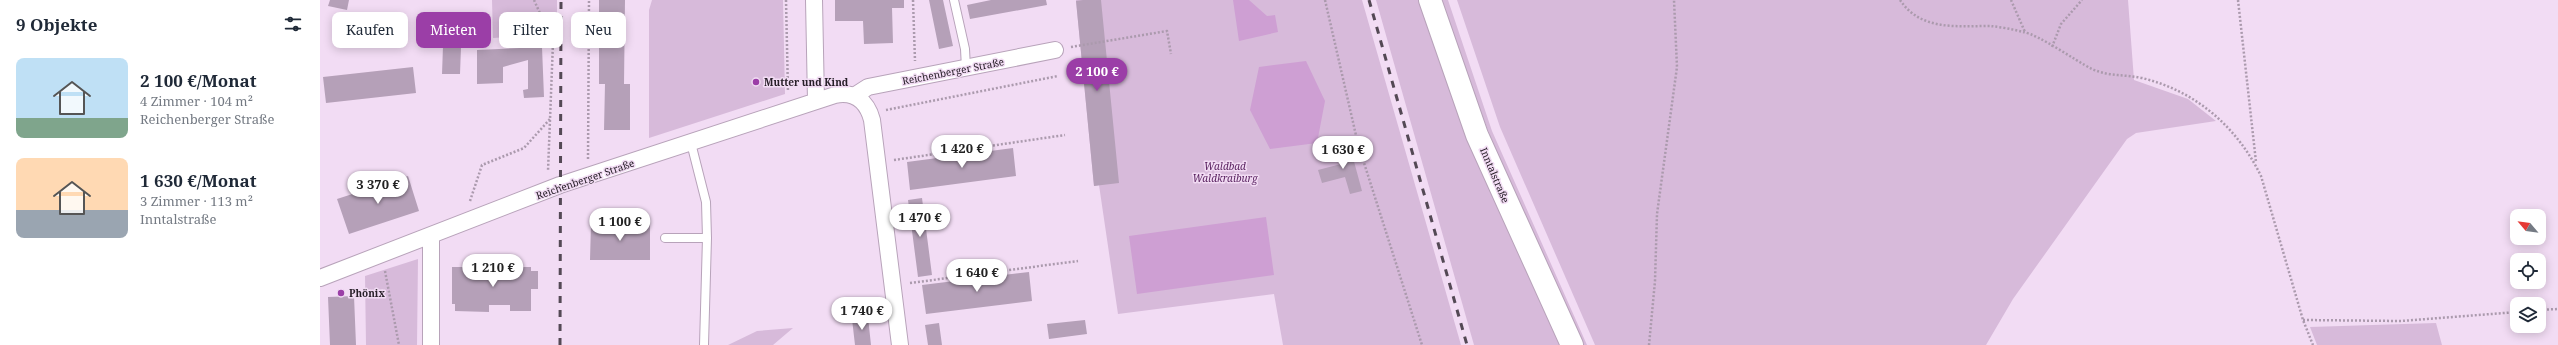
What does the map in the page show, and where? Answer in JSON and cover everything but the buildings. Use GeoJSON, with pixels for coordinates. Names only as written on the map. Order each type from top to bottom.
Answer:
{"type":"FeatureCollection","features":[{"type":"Feature","properties":{"kind":"main road","name":"Inntalstraße"},"geometry":{"type":"LineString","coordinates":[[1430,0],[1477,135],[1572,345]]}},
{"type":"Feature","properties":{"kind":"street"},"geometry":{"type":"LineString","coordinates":[[814,0],[816,101]]}},
{"type":"Feature","properties":{"kind":"street","name":"Reichenberger Straße"},"geometry":{"type":"LineString","coordinates":[[320,278],[431,237],[548,191],[816,101],[843,93],[854,96],[868,87],[1055,50]]}},
{"type":"Feature","properties":{"kind":"street"},"geometry":{"type":"LineString","coordinates":[[854,96],[863,102],[871,116],[900,345]]}},
{"type":"Feature","properties":{"kind":"street"},"geometry":{"type":"LineString","coordinates":[[431,237],[431,345]]}},
{"type":"Feature","properties":{"kind":"lane"},"geometry":{"type":"LineString","coordinates":[[954,0],[965,49],[966,68]]}},
{"type":"Feature","properties":{"kind":"lane"},"geometry":{"type":"LineString","coordinates":[[691,143],[706,202],[707,238],[704,345]]}},
{"type":"Feature","properties":{"kind":"lane"},"geometry":{"type":"LineString","coordinates":[[665,238],[707,238]]}},
{"type":"Feature","properties":{"kind":"path"},"geometry":{"type":"LineString","coordinates":[[534,0],[553,42],[548,191]]}},
{"type":"Feature","properties":{"kind":"path"},"geometry":{"type":"LineString","coordinates":[[588,177],[589,0]]}},
{"type":"Feature","properties":{"kind":"path"},"geometry":{"type":"LineString","coordinates":[[786,0],[788,111]]}},
{"type":"Feature","properties":{"kind":"path"},"geometry":{"type":"LineString","coordinates":[[913,0],[915,78]]}},
{"type":"Feature","properties":{"kind":"path"},"geometry":{"type":"LineString","coordinates":[[1325,0],[1358,144],[1422,345]]}},
{"type":"Feature","properties":{"kind":"path"},"geometry":{"type":"LineString","coordinates":[[1649,345],[1655,281],[1656,214],[1677,68],[1674,0]]}},
{"type":"Feature","properties":{"kind":"path"},"geometry":{"type":"LineString","coordinates":[[1900,0],[1912,15],[1925,22],[1961,28],[1991,26],[2025,32],[2092,69],[2112,76],[2141,78],[2192,98],[2212,111],[2251,155],[2261,176],[2303,320],[2313,345]]}},
{"type":"Feature","properties":{"kind":"path"},"geometry":{"type":"LineString","coordinates":[[2011,0],[2025,32]]}},
{"type":"Feature","properties":{"kind":"path"},"geometry":{"type":"LineString","coordinates":[[2052,47],[2061,24],[2082,0]]}},
{"type":"Feature","properties":{"kind":"path"},"geometry":{"type":"LineString","coordinates":[[2238,0],[2256,166]]}},
{"type":"Feature","properties":{"kind":"path"},"geometry":{"type":"LineString","coordinates":[[1055,50],[1167,31],[1171,54]]}},
{"type":"Feature","properties":{"kind":"path"},"geometry":{"type":"LineString","coordinates":[[871,116],[1058,76]]}},
{"type":"Feature","properties":{"kind":"path"},"geometry":{"type":"LineString","coordinates":[[469,204],[482,164],[524,148],[550,119]]}},
{"type":"Feature","properties":{"kind":"path"},"geometry":{"type":"LineString","coordinates":[[878,162],[1065,135]]}},
{"type":"Feature","properties":{"kind":"path"},"geometry":{"type":"LineString","coordinates":[[382,255],[399,345]]}},
{"type":"Feature","properties":{"kind":"path"},"geometry":{"type":"LineString","coordinates":[[893,285],[1078,261]]}},
{"type":"Feature","properties":{"kind":"path"},"geometry":{"type":"LineString","coordinates":[[2546,310],[2558,309]]}},
{"type":"Feature","properties":{"kind":"path"},"geometry":{"type":"LineString","coordinates":[[2303,320],[2400,321],[2510,313]]}},
{"type":"Feature","properties":{"kind":"green space"},"geometry":{"type":"Polygon","coordinates":[[[492,0],[557,0],[557,12],[499,12],[499,38],[493,38],[492,0]]]}},
{"type":"Feature","properties":{"kind":"green space"},"geometry":{"type":"Polygon","coordinates":[[[652,0],[783,0],[785,94],[649,138],[649,10],[652,0]]]}},
{"type":"Feature","properties":{"kind":"green space","name":"Waldbad Waldkraiburg"},"geometry":{"type":"Polygon","coordinates":[[[1076,0],[1362,0],[1461,345],[1283,345],[1274,294],[1118,314],[1099,185],[1094,186],[1076,0]]]}},
{"type":"Feature","properties":{"kind":"green space"},"geometry":{"type":"Polygon","coordinates":[[[1376,0],[1419,0],[1467,137],[1561,345],[1474,345],[1376,0]]]}},
{"type":"Feature","properties":{"kind":"green space"},"geometry":{"type":"Polygon","coordinates":[[[1442,0],[1448,0],[1492,131],[1587,345],[1583,345],[1509,184],[1460,59],[1442,0]]]}},
{"type":"Feature","properties":{"kind":"green space"},"geometry":{"type":"Polygon","coordinates":[[[1457,0],[2128,0],[2134,80],[2188,99],[2216,121],[2136,133],[2127,139],[2013,299],[1986,345],[1595,345],[1500,127],[1457,0]]]}},
{"type":"Feature","properties":{"kind":"green space"},"geometry":{"type":"Polygon","coordinates":[[[418,259],[417,345],[366,345],[365,276],[418,259]]]}},
{"type":"Feature","properties":{"kind":"green space"},"geometry":{"type":"Polygon","coordinates":[[[2436,323],[2442,345],[2317,345],[2310,327],[2436,323]]]}},
{"type":"Feature","properties":{"kind":"green space"},"geometry":{"type":"Polygon","coordinates":[[[793,328],[773,345],[728,345],[757,331],[793,328]]]}},
{"type":"Feature","properties":{"kind":"shaded area"},"geometry":{"type":"Polygon","coordinates":[[[1233,0],[1249,0],[1267,16],[1275,15],[1278,32],[1239,41],[1233,0]]]}},
{"type":"Feature","properties":{"kind":"shaded area"},"geometry":{"type":"Polygon","coordinates":[[[1306,61],[1325,101],[1317,143],[1270,149],[1250,110],[1259,67],[1306,61]]]}},
{"type":"Feature","properties":{"kind":"shaded area"},"geometry":{"type":"Polygon","coordinates":[[[1266,217],[1274,275],[1137,294],[1129,236],[1266,217]]]}},
{"type":"Feature","properties":{"kind":"railway"},"geometry":{"type":"LineString","coordinates":[[560,345],[561,0]]}},
{"type":"Feature","properties":{"kind":"railway"},"geometry":{"type":"LineString","coordinates":[[1369,0],[1467,345]]}},
{"type":"Feature","properties":{"kind":"place","name":"Mutter und Kind"},"geometry":{"type":"Point","coordinates":[756,82]}},
{"type":"Feature","properties":{"kind":"place","name":"Phönix"},"geometry":{"type":"Point","coordinates":[341,293]}}]}
